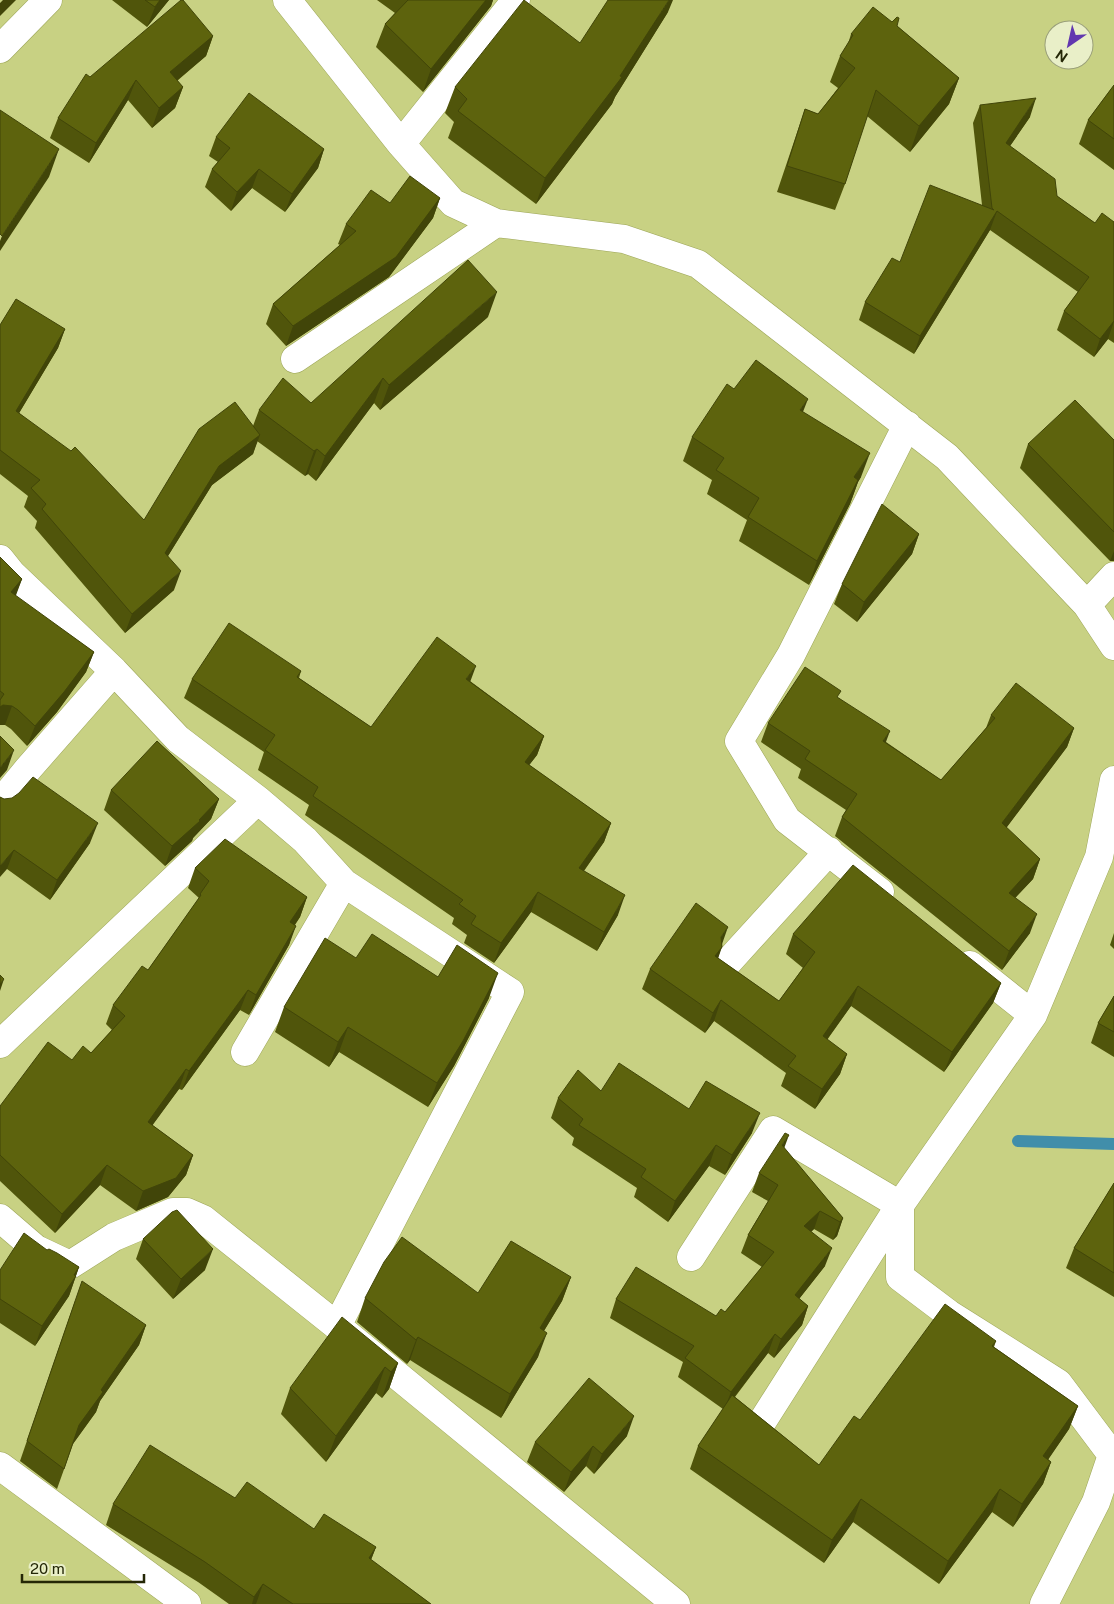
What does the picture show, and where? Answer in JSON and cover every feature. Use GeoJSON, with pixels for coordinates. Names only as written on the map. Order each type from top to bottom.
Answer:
{"type":"FeatureCollection","features":[{"type":"Feature","properties":{"kind":"street"},"geometry":{"type":"LineString","coordinates":[[0,49],[48,0]]}},
{"type":"Feature","properties":{"kind":"street"},"geometry":{"type":"LineString","coordinates":[[287,0],[401,144],[453,203],[496,223],[624,239],[698,264],[947,456],[1087,605],[1114,646]]}},
{"type":"Feature","properties":{"kind":"street"},"geometry":{"type":"LineString","coordinates":[[401,144],[516,0]]}},
{"type":"Feature","properties":{"kind":"street"},"geometry":{"type":"LineString","coordinates":[[294,359],[496,223]]}},
{"type":"Feature","properties":{"kind":"street"},"geometry":{"type":"LineString","coordinates":[[897,906],[787,820],[739,742],[792,655],[907,426]]}},
{"type":"Feature","properties":{"kind":"street"},"geometry":{"type":"LineString","coordinates":[[0,559],[12,574],[114,671],[178,738],[258,800],[305,840],[344,883],[510,992],[337,1326]]}},
{"type":"Feature","properties":{"kind":"street"},"geometry":{"type":"LineString","coordinates":[[1087,605],[1114,576]]}},
{"type":"Feature","properties":{"kind":"street"},"geometry":{"type":"LineString","coordinates":[[0,803],[20,760],[114,671]]}},
{"type":"Feature","properties":{"kind":"street"},"geometry":{"type":"LineString","coordinates":[[762,1422],[900,1205],[1033,1015],[1098,857],[1114,780]]}},
{"type":"Feature","properties":{"kind":"street"},"geometry":{"type":"LineString","coordinates":[[0,1044],[258,800]]}},
{"type":"Feature","properties":{"kind":"street"},"geometry":{"type":"LineString","coordinates":[[729,961],[829,851]]}},
{"type":"Feature","properties":{"kind":"street"},"geometry":{"type":"LineString","coordinates":[[245,1052],[344,883]]}},
{"type":"Feature","properties":{"kind":"street"},"geometry":{"type":"LineString","coordinates":[[950,948],[1033,1015]]}},
{"type":"Feature","properties":{"kind":"street"},"geometry":{"type":"LineString","coordinates":[[691,1257],[773,1130],[900,1205]]}},
{"type":"Feature","properties":{"kind":"street"},"geometry":{"type":"LineString","coordinates":[[900,1205],[900,1276],[949,1314],[1058,1383],[1112,1455],[1096,1502],[1044,1604]]}},
{"type":"Feature","properties":{"kind":"street"},"geometry":{"type":"LineString","coordinates":[[0,1218],[36,1249],[70,1265],[114,1237],[173,1212],[188,1212],[203,1219],[337,1326],[676,1604]]}},
{"type":"Feature","properties":{"kind":"street"},"geometry":{"type":"LineString","coordinates":[[0,1466],[187,1604]]}},
{"type":"Feature","properties":{"kind":"building"},"geometry":{"type":"Polygon","coordinates":[[[145,0],[160,0],[155,7],[145,0]]]}},
{"type":"Feature","properties":{"kind":"building"},"geometry":{"type":"Polygon","coordinates":[[[181,0],[213,36],[170,72],[183,87],[159,108],[136,80],[96,143],[58,118],[86,74],[90,77],[181,0]]]}},
{"type":"Feature","properties":{"kind":"building"},"geometry":{"type":"Polygon","coordinates":[[[408,0],[486,0],[431,69],[385,24],[408,0]]]}},
{"type":"Feature","properties":{"kind":"building"},"geometry":{"type":"Polygon","coordinates":[[[524,0],[580,43],[608,0],[669,0],[620,76],[622,77],[545,178],[458,111],[467,99],[455,87],[524,0]]]}},
{"type":"Feature","properties":{"kind":"building"},"geometry":{"type":"Polygon","coordinates":[[[873,7],[892,22],[897,17],[899,18],[897,26],[959,78],[919,126],[876,90],[845,184],[787,166],[805,109],[818,114],[855,68],[840,56],[853,35],[851,34],[873,7]]]}},
{"type":"Feature","properties":{"kind":"building"},"geometry":{"type":"Polygon","coordinates":[[[1114,85],[1114,139],[1088,120],[1114,85]]]}},
{"type":"Feature","properties":{"kind":"building"},"geometry":{"type":"Polygon","coordinates":[[[249,93],[324,149],[292,194],[259,169],[237,192],[212,169],[230,148],[216,137],[249,93]]]}},
{"type":"Feature","properties":{"kind":"building"},"geometry":{"type":"Polygon","coordinates":[[[1036,98],[1006,143],[1055,179],[1057,196],[1095,223],[1102,213],[1114,222],[1114,321],[1100,339],[1064,311],[1089,277],[997,211],[920,336],[865,302],[892,258],[900,262],[930,185],[994,210],[992,208],[980,105],[1036,98]]]}},
{"type":"Feature","properties":{"kind":"building"},"geometry":{"type":"Polygon","coordinates":[[[0,110],[59,149],[2,236],[0,234],[0,110]]]}},
{"type":"Feature","properties":{"kind":"building"},"geometry":{"type":"Polygon","coordinates":[[[410,176],[440,198],[396,257],[293,326],[273,304],[356,231],[346,224],[371,190],[390,203],[410,176]]]}},
{"type":"Feature","properties":{"kind":"building"},"geometry":{"type":"Polygon","coordinates":[[[468,260],[497,292],[389,385],[383,378],[325,456],[317,449],[314,451],[259,410],[283,378],[311,403],[468,260]]]}},
{"type":"Feature","properties":{"kind":"building"},"geometry":{"type":"Polygon","coordinates":[[[16,299],[65,329],[16,411],[71,451],[75,447],[144,520],[199,429],[235,402],[260,435],[219,466],[165,553],[181,571],[132,614],[42,509],[46,504],[31,488],[40,480],[0,450],[0,325],[16,299]]]}},
{"type":"Feature","properties":{"kind":"building"},"geometry":{"type":"Polygon","coordinates":[[[756,360],[808,399],[800,410],[870,453],[854,477],[858,480],[817,561],[748,517],[759,498],[716,470],[724,458],[692,437],[727,384],[734,389],[756,360]]]}},
{"type":"Feature","properties":{"kind":"building"},"geometry":{"type":"Polygon","coordinates":[[[1075,400],[1114,440],[1114,532],[1028,444],[1075,400]]]}},
{"type":"Feature","properties":{"kind":"building"},"geometry":{"type":"Polygon","coordinates":[[[882,504],[919,534],[864,602],[842,584],[882,504]]]}},
{"type":"Feature","properties":{"kind":"building"},"geometry":{"type":"Polygon","coordinates":[[[0,557],[22,579],[11,592],[94,652],[35,726],[12,706],[3,705],[0,707],[0,700],[4,694],[0,691],[0,557]]]}},
{"type":"Feature","properties":{"kind":"building"},"geometry":{"type":"Polygon","coordinates":[[[229,623],[301,671],[297,677],[371,727],[437,637],[476,666],[466,679],[544,736],[525,762],[611,823],[579,868],[625,895],[604,932],[538,892],[501,943],[471,924],[476,916],[459,904],[463,900],[313,796],[318,787],[265,750],[275,735],[192,679],[229,623]]]}},
{"type":"Feature","properties":{"kind":"building"},"geometry":{"type":"Polygon","coordinates":[[[805,667],[841,691],[837,697],[890,731],[883,741],[941,780],[995,718],[991,715],[1016,683],[1074,728],[1002,823],[1040,859],[1009,893],[1037,914],[1009,951],[842,817],[857,794],[805,759],[810,751],[768,723],[805,667]]]}},
{"type":"Feature","properties":{"kind":"building"},"geometry":{"type":"Polygon","coordinates":[[[0,736],[14,750],[0,768],[0,736]]]}},
{"type":"Feature","properties":{"kind":"building"},"geometry":{"type":"Polygon","coordinates":[[[157,741],[219,799],[200,821],[172,846],[111,790],[157,741]]]}},
{"type":"Feature","properties":{"kind":"building"},"geometry":{"type":"Polygon","coordinates":[[[33,777],[98,823],[57,880],[14,850],[0,866],[0,797],[4,799],[12,798],[33,777]]]}},
{"type":"Feature","properties":{"kind":"building"},"geometry":{"type":"Polygon","coordinates":[[[225,839],[307,897],[290,922],[296,926],[256,995],[248,990],[189,1071],[186,1069],[148,1122],[193,1155],[176,1178],[143,1191],[107,1165],[62,1214],[0,1155],[0,1106],[48,1042],[72,1060],[83,1046],[91,1053],[125,1016],[113,1005],[142,966],[148,970],[201,895],[209,881],[195,868],[225,839]]]}},
{"type":"Feature","properties":{"kind":"building"},"geometry":{"type":"Polygon","coordinates":[[[853,865],[1001,983],[952,1052],[858,986],[823,1036],[847,1054],[822,1089],[788,1066],[796,1056],[721,1000],[713,1013],[650,969],[696,903],[728,927],[721,937],[722,947],[715,956],[779,1001],[815,952],[793,934],[853,865]]]}},
{"type":"Feature","properties":{"kind":"building"},"geometry":{"type":"Polygon","coordinates":[[[372,934],[438,977],[457,945],[498,973],[463,1041],[437,1083],[348,1027],[338,1042],[284,1007],[325,938],[356,958],[372,934]]]}},
{"type":"Feature","properties":{"kind":"building"},"geometry":{"type":"Polygon","coordinates":[[[0,975],[4,979],[0,984],[0,975]]]}},
{"type":"Feature","properties":{"kind":"building"},"geometry":{"type":"Polygon","coordinates":[[[1114,996],[1114,1032],[1098,1023],[1114,996]]]}},
{"type":"Feature","properties":{"kind":"building"},"geometry":{"type":"Polygon","coordinates":[[[619,1063],[689,1109],[706,1081],[760,1113],[732,1155],[716,1145],[675,1201],[641,1177],[646,1169],[579,1125],[583,1119],[558,1098],[578,1070],[601,1091],[619,1063]]]}},
{"type":"Feature","properties":{"kind":"building"},"geometry":{"type":"Polygon","coordinates":[[[785,1133],[789,1135],[782,1145],[843,1218],[840,1222],[820,1211],[804,1226],[832,1248],[795,1295],[808,1306],[781,1339],[775,1334],[731,1392],[685,1358],[694,1346],[616,1299],[636,1267],[716,1316],[721,1309],[725,1312],[774,1252],[748,1235],[778,1185],[759,1173],[785,1133]]]}},
{"type":"Feature","properties":{"kind":"building"},"geometry":{"type":"Polygon","coordinates":[[[1114,1183],[1114,1273],[1074,1248],[1114,1183]]]}},
{"type":"Feature","properties":{"kind":"building"},"geometry":{"type":"Polygon","coordinates":[[[177,1210],[213,1249],[181,1279],[143,1239],[172,1212],[177,1210]]]}},
{"type":"Feature","properties":{"kind":"building"},"geometry":{"type":"Polygon","coordinates":[[[24,1233],[47,1250],[49,1249],[57,1253],[79,1267],[74,1275],[76,1276],[42,1326],[0,1299],[0,1270],[24,1233]]]}},
{"type":"Feature","properties":{"kind":"building"},"geometry":{"type":"Polygon","coordinates":[[[402,1237],[478,1293],[511,1241],[571,1277],[540,1328],[547,1333],[510,1394],[418,1337],[416,1340],[365,1298],[384,1262],[402,1237]]]}},
{"type":"Feature","properties":{"kind":"building"},"geometry":{"type":"Polygon","coordinates":[[[82,1281],[146,1325],[101,1390],[103,1392],[79,1425],[64,1469],[27,1441],[82,1281]]]}},
{"type":"Feature","properties":{"kind":"building"},"geometry":{"type":"Polygon","coordinates":[[[945,1304],[996,1341],[992,1346],[1078,1406],[1043,1456],[1051,1462],[1022,1504],[1000,1489],[948,1561],[861,1499],[832,1540],[698,1446],[732,1395],[819,1465],[854,1416],[860,1420],[945,1304]]]}},
{"type":"Feature","properties":{"kind":"building"},"geometry":{"type":"Polygon","coordinates":[[[342,1317],[398,1363],[391,1372],[385,1367],[336,1436],[290,1388],[342,1317]]]}},
{"type":"Feature","properties":{"kind":"building"},"geometry":{"type":"Polygon","coordinates":[[[589,1378],[634,1416],[602,1454],[593,1446],[571,1472],[535,1442],[589,1378]]]}},
{"type":"Feature","properties":{"kind":"building"},"geometry":{"type":"Polygon","coordinates":[[[150,1445],[235,1498],[247,1482],[314,1529],[324,1514],[376,1547],[369,1558],[431,1604],[293,1604],[263,1584],[254,1597],[205,1562],[113,1504],[150,1445]]]}},
{"type":"Feature","properties":{"kind":"waterway"},"geometry":{"type":"LineString","coordinates":[[1018,1141],[1114,1144]]}}]}
